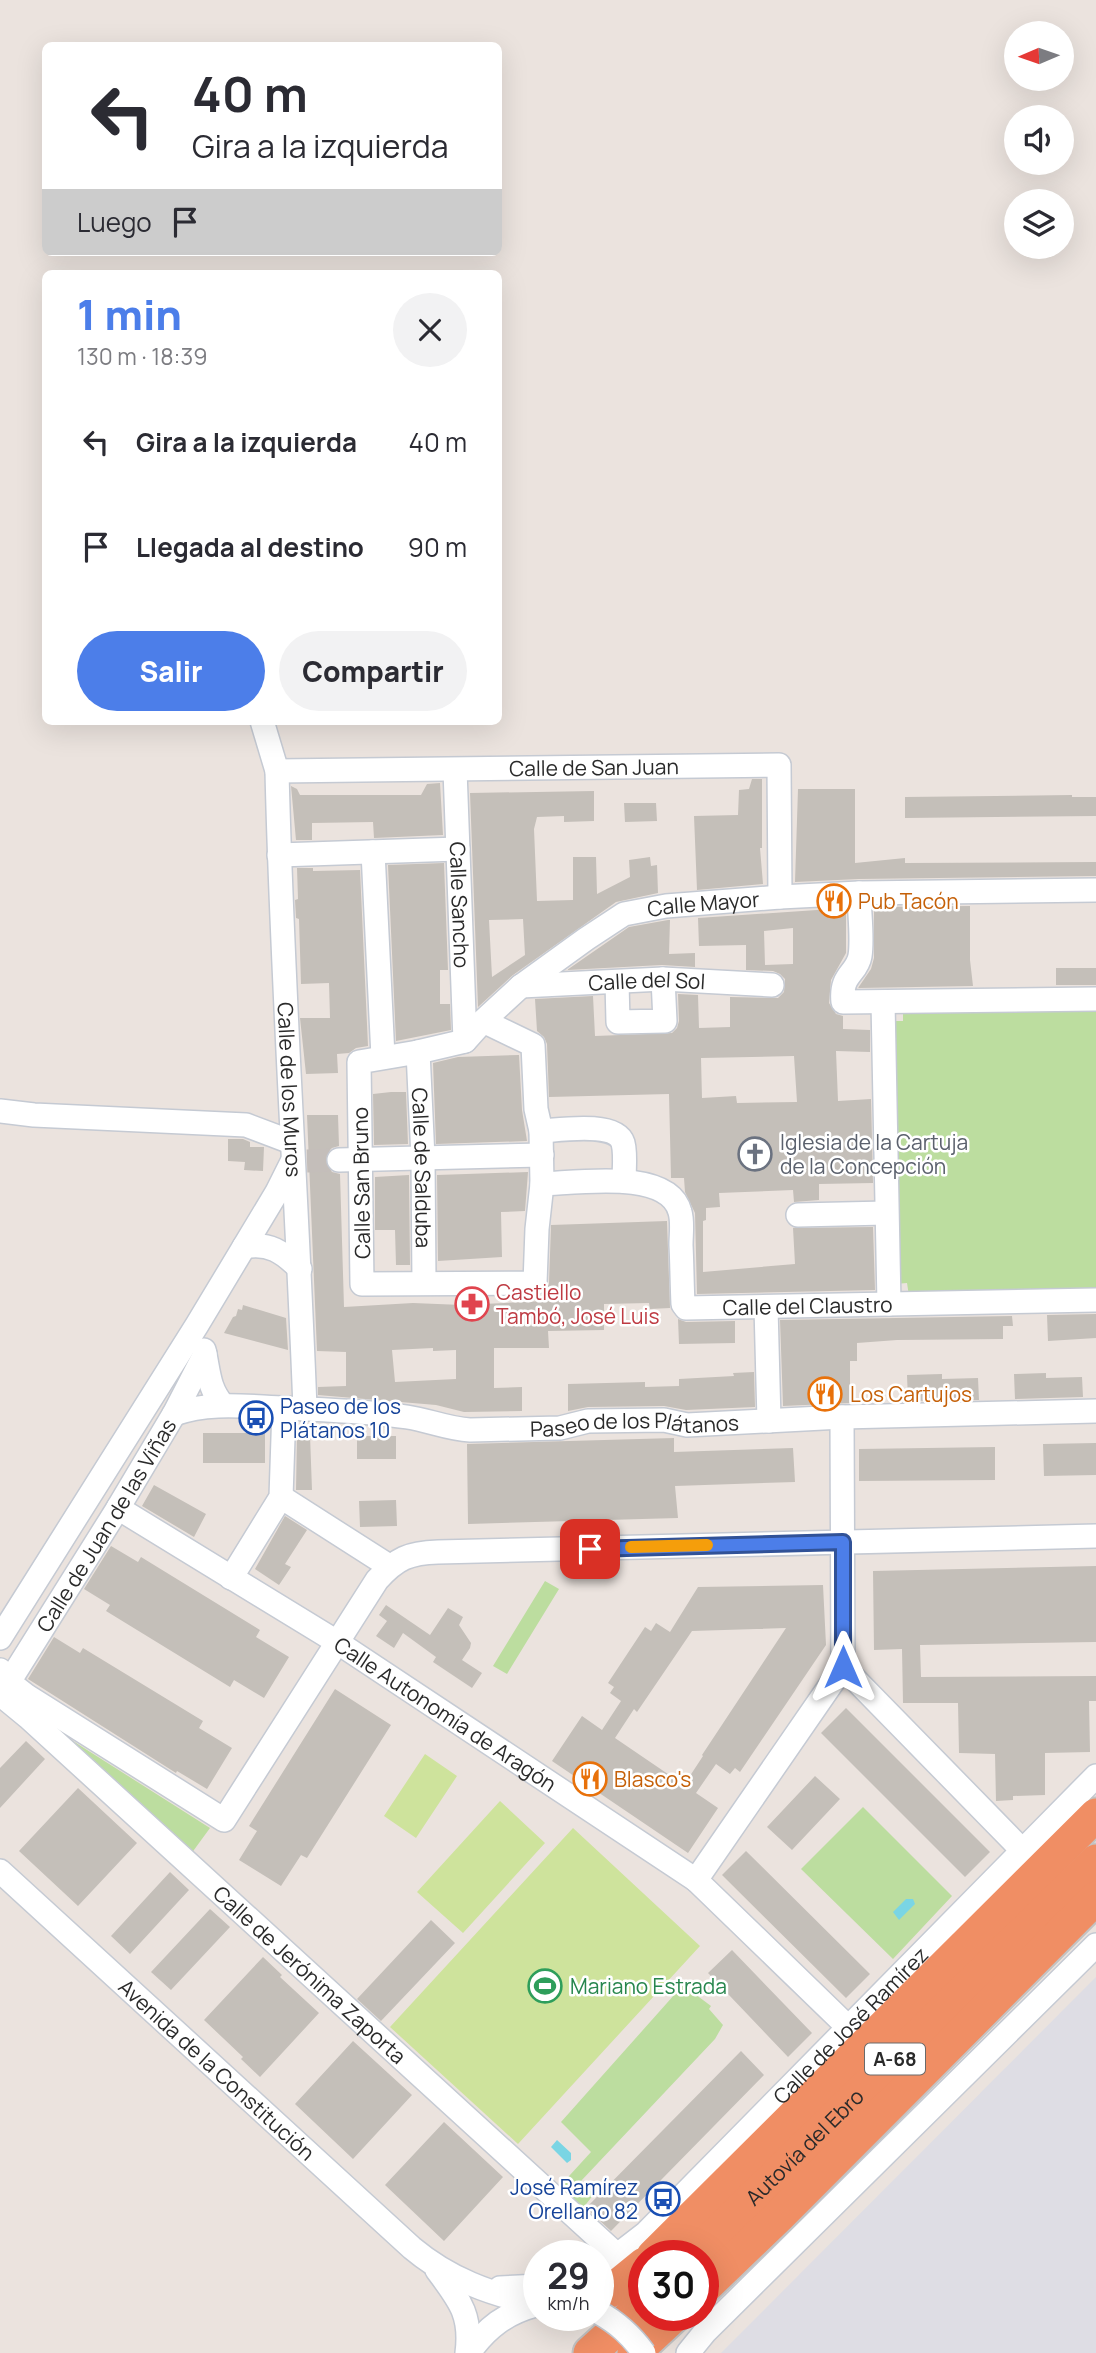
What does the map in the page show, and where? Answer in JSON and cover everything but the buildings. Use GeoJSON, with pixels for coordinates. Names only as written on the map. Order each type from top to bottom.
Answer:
{"type":"FeatureCollection","features":[{"type":"Feature","properties":{"kind":"highway"},"geometry":{"type":"LineString","coordinates":[[669,2240],[1096,1815]]}},
{"type":"Feature","properties":{"kind":"highway","name":"Autovía del Ebro"},"geometry":{"type":"LineString","coordinates":[[709,2240],[1096,1861]]}},
{"type":"Feature","properties":{"kind":"highway","name":"Autovía del Ebro"},"geometry":{"type":"LineString","coordinates":[[719,2274],[1096,1898]]}},
{"type":"Feature","properties":{"kind":"highway"},"geometry":{"type":"LineString","coordinates":[[590,2353],[628,2319]]}},
{"type":"Feature","properties":{"kind":"highway"},"geometry":{"type":"LineString","coordinates":[[634,2353],[658,2331]]}},
{"type":"Feature","properties":{"kind":"street","name":"Calle de los Muros"},"geometry":{"type":"LineString","coordinates":[[263,725],[277,771],[279,855],[297,1155],[300,1269],[295,1409],[281,1497]]}},
{"type":"Feature","properties":{"kind":"street","name":"Calle de San Juan"},"geometry":{"type":"LineString","coordinates":[[277,771],[779,765],[780,897]]}},
{"type":"Feature","properties":{"kind":"street","name":"Calle Sancho"},"geometry":{"type":"LineString","coordinates":[[455,770],[465,1041]]}},
{"type":"Feature","properties":{"kind":"street"},"geometry":{"type":"LineString","coordinates":[[279,855],[458,849]]}},
{"type":"Feature","properties":{"kind":"street"},"geometry":{"type":"LineString","coordinates":[[373,852],[383,1057],[465,1041]]}},
{"type":"Feature","properties":{"kind":"street","name":"Calle Mayor"},"geometry":{"type":"LineString","coordinates":[[465,1041],[521,986],[624,914],[666,906],[780,897],[859,893],[1096,890]]}},
{"type":"Feature","properties":{"kind":"street"},"geometry":{"type":"LineString","coordinates":[[859,893],[860,958],[842,990],[843,1002],[1096,999]]}},
{"type":"Feature","properties":{"kind":"street"},"geometry":{"type":"LineString","coordinates":[[617,982],[618,1023],[664,1021],[663,979]]}},
{"type":"Feature","properties":{"kind":"street","name":"Calle del Sol"},"geometry":{"type":"LineString","coordinates":[[521,986],[663,979],[772,985]]}},
{"type":"Feature","properties":{"kind":"street"},"geometry":{"type":"LineString","coordinates":[[883,1002],[889,1304]]}},
{"type":"Feature","properties":{"kind":"street"},"geometry":{"type":"LineString","coordinates":[[483,1021],[533,1045],[536,1109],[541,1131],[542,1184],[624,1181],[623,1144],[615,1133],[602,1129],[541,1131]]}},
{"type":"Feature","properties":{"kind":"street","name":"Calle de Salduba"},"geometry":{"type":"LineString","coordinates":[[418,1052],[423,1158],[424,1282]]}},
{"type":"Feature","properties":{"kind":"street","name":"Calle San Bruno"},"geometry":{"type":"LineString","coordinates":[[383,1057],[359,1062],[349,1160],[362,1284],[535,1283],[542,1184]]}},
{"type":"Feature","properties":{"kind":"street"},"geometry":{"type":"LineString","coordinates":[[0,1111],[246,1125],[297,1155]]}},
{"type":"Feature","properties":{"kind":"street","name":"Calle de Juan de las Viñas"},"geometry":{"type":"LineString","coordinates":[[0,1638],[197,1325],[297,1155]]}},
{"type":"Feature","properties":{"kind":"street"},"geometry":{"type":"LineString","coordinates":[[349,1160],[542,1155]]}},
{"type":"Feature","properties":{"kind":"street","name":"Calle del Claustro"},"geometry":{"type":"LineString","coordinates":[[624,1181],[656,1188],[676,1202],[681,1216],[683,1304],[686,1308],[1096,1300]]}},
{"type":"Feature","properties":{"kind":"street"},"geometry":{"type":"LineString","coordinates":[[798,1215],[886,1213]]}},
{"type":"Feature","properties":{"kind":"street"},"geometry":{"type":"LineString","coordinates":[[244,1247],[257,1245],[279,1251],[300,1269]]}},
{"type":"Feature","properties":{"kind":"street"},"geometry":{"type":"LineString","coordinates":[[766,1307],[769,1421]]}},
{"type":"Feature","properties":{"kind":"street"},"geometry":{"type":"LineString","coordinates":[[197,1325],[210,1385],[223,1405]]}},
{"type":"Feature","properties":{"kind":"street","name":"Calle de Juan de las Viñas"},"geometry":{"type":"LineString","coordinates":[[2,1685],[118,1508],[174,1414],[205,1354]]}},
{"type":"Feature","properties":{"kind":"street","name":"Paseo de los Plátanos"},"geometry":{"type":"LineString","coordinates":[[174,1414],[193,1408],[223,1405],[388,1414],[470,1430],[560,1428],[588,1421],[664,1420],[687,1425],[842,1417],[1096,1411]]}},
{"type":"Feature","properties":{"kind":"street"},"geometry":{"type":"LineString","coordinates":[[696,1880],[843,1667],[842,1417]]}},
{"type":"Feature","properties":{"kind":"street"},"geometry":{"type":"LineString","coordinates":[[230,1578],[281,1497],[389,1566]]}},
{"type":"Feature","properties":{"kind":"street","name":"Calle Autonomía de Aragón"},"geometry":{"type":"LineString","coordinates":[[118,1508],[337,1642],[696,1880],[849,2028]]}},
{"type":"Feature","properties":{"kind":"street"},"geometry":{"type":"LineString","coordinates":[[2,1685],[224,1819],[377,1580],[389,1566],[401,1558],[418,1553],[1096,1536]]}},
{"type":"Feature","properties":{"kind":"street"},"geometry":{"type":"LineString","coordinates":[[843,1667],[1023,1851]]}},
{"type":"Feature","properties":{"kind":"street","name":"Calle de Jerónima Zaporta"},"geometry":{"type":"LineString","coordinates":[[2,1685],[28,1717],[578,2240]]}},
{"type":"Feature","properties":{"kind":"street","name":"Calle de José Ramírez"},"geometry":{"type":"LineString","coordinates":[[614,2266],[1096,1776]]}},
{"type":"Feature","properties":{"kind":"street","name":"Avenida de la Constitución"},"geometry":{"type":"LineString","coordinates":[[0,1871],[435,2267],[477,2287],[498,2288],[523,2294]]}},
{"type":"Feature","properties":{"kind":"street"},"geometry":{"type":"LineString","coordinates":[[688,2353],[705,2332],[1096,1945]]}},
{"type":"Feature","properties":{"kind":"street","name":"Avenida de la Constitución"},"geometry":{"type":"LineString","coordinates":[[435,2267],[465,2313],[468,2353]]}},
{"type":"Feature","properties":{"kind":"street"},"geometry":{"type":"LineString","coordinates":[[468,2353],[480,2336],[498,2320],[523,2307]]}},
{"type":"Feature","properties":{"kind":"street"},"geometry":{"type":"LineString","coordinates":[[614,2320],[631,2335],[643,2353]]}},
{"type":"Feature","properties":{"kind":"shaded area"},"geometry":{"type":"Polygon","coordinates":[[[1096,1977],[1096,2353],[721,2353],[1096,1977]]]}},
{"type":"Feature","properties":{"kind":"green space"},"geometry":{"type":"Polygon","coordinates":[[[1096,1006],[1096,1291],[909,1296],[907,1283],[895,1284],[891,1021],[903,1021],[903,1007],[1096,1006]]]}},
{"type":"Feature","properties":{"kind":"green space"},"geometry":{"type":"Polygon","coordinates":[[[545,1581],[559,1589],[507,1674],[493,1666],[545,1581]]]}},
{"type":"Feature","properties":{"kind":"green space"},"geometry":{"type":"Polygon","coordinates":[[[43,1722],[210,1828],[191,1854],[43,1722]]]}},
{"type":"Feature","properties":{"kind":"green space"},"geometry":{"type":"Polygon","coordinates":[[[425,1754],[457,1776],[416,1838],[384,1816],[425,1754]]]}},
{"type":"Feature","properties":{"kind":"green space"},"geometry":{"type":"Polygon","coordinates":[[[500,1801],[545,1843],[463,1933],[417,1892],[500,1801]]]}},
{"type":"Feature","properties":{"kind":"green space"},"geometry":{"type":"Polygon","coordinates":[[[863,1807],[952,1896],[893,1959],[801,1869],[863,1807]]]}},
{"type":"Feature","properties":{"kind":"green space","name":"Mariano Estrada"},"geometry":{"type":"Polygon","coordinates":[[[573,1828],[700,1946],[518,2144],[390,2027],[573,1828]]]}},
{"type":"Feature","properties":{"kind":"green space"},"geometry":{"type":"Polygon","coordinates":[[[683,1985],[711,2006],[709,2009],[723,2025],[715,2039],[581,2181],[594,2194],[583,2208],[559,2187],[591,2152],[561,2122],[683,1985]]]}},
{"type":"Feature","properties":{"kind":"water"},"geometry":{"type":"Polygon","coordinates":[[[906,1899],[913,1899],[915,1904],[899,1920],[893,1912],[906,1899]]]}},
{"type":"Feature","properties":{"kind":"water"},"geometry":{"type":"Polygon","coordinates":[[[557,2140],[571,2153],[571,2160],[567,2163],[551,2147],[557,2140]]]}},
{"type":"Feature","properties":{"kind":"tunnel"},"geometry":{"type":"LineString","coordinates":[[307,1161],[339,1160]]}},
{"type":"Feature","properties":{"kind":"slow traffic"},"geometry":{"type":"LineString","coordinates":[[631,1547],[707,1545]]}},
{"type":"Feature","properties":{"kind":"place","name":"Pub Tacón"},"geometry":{"type":"Point","coordinates":[834,901]}},
{"type":"Feature","properties":{"kind":"place","name":"Iglesia de la Cartuja de la Concepción"},"geometry":{"type":"Point","coordinates":[755,1154]}},
{"type":"Feature","properties":{"kind":"place","name":"Castiello Tambó, José Luis"},"geometry":{"type":"Point","coordinates":[472,1304]}},
{"type":"Feature","properties":{"kind":"place","name":"Los Cartujos"},"geometry":{"type":"Point","coordinates":[825,1394]}},
{"type":"Feature","properties":{"kind":"place","name":"Paseo de los Plátanos 10"},"geometry":{"type":"Point","coordinates":[256,1418]}},
{"type":"Feature","properties":{"kind":"place","name":"Blasco's"},"geometry":{"type":"Point","coordinates":[590,1779]}},
{"type":"Feature","properties":{"kind":"place","name":"Mariano Estrada"},"geometry":{"type":"Point","coordinates":[545,1986]}},
{"type":"Feature","properties":{"kind":"place","name":"José Ramírez Orellano 82"},"geometry":{"type":"Point","coordinates":[663,2199]}},
{"type":"Feature","properties":{"kind":"route"},"geometry":{"type":"LineString","coordinates":[[590,1549],[843,1542],[843,1667]]}}]}
